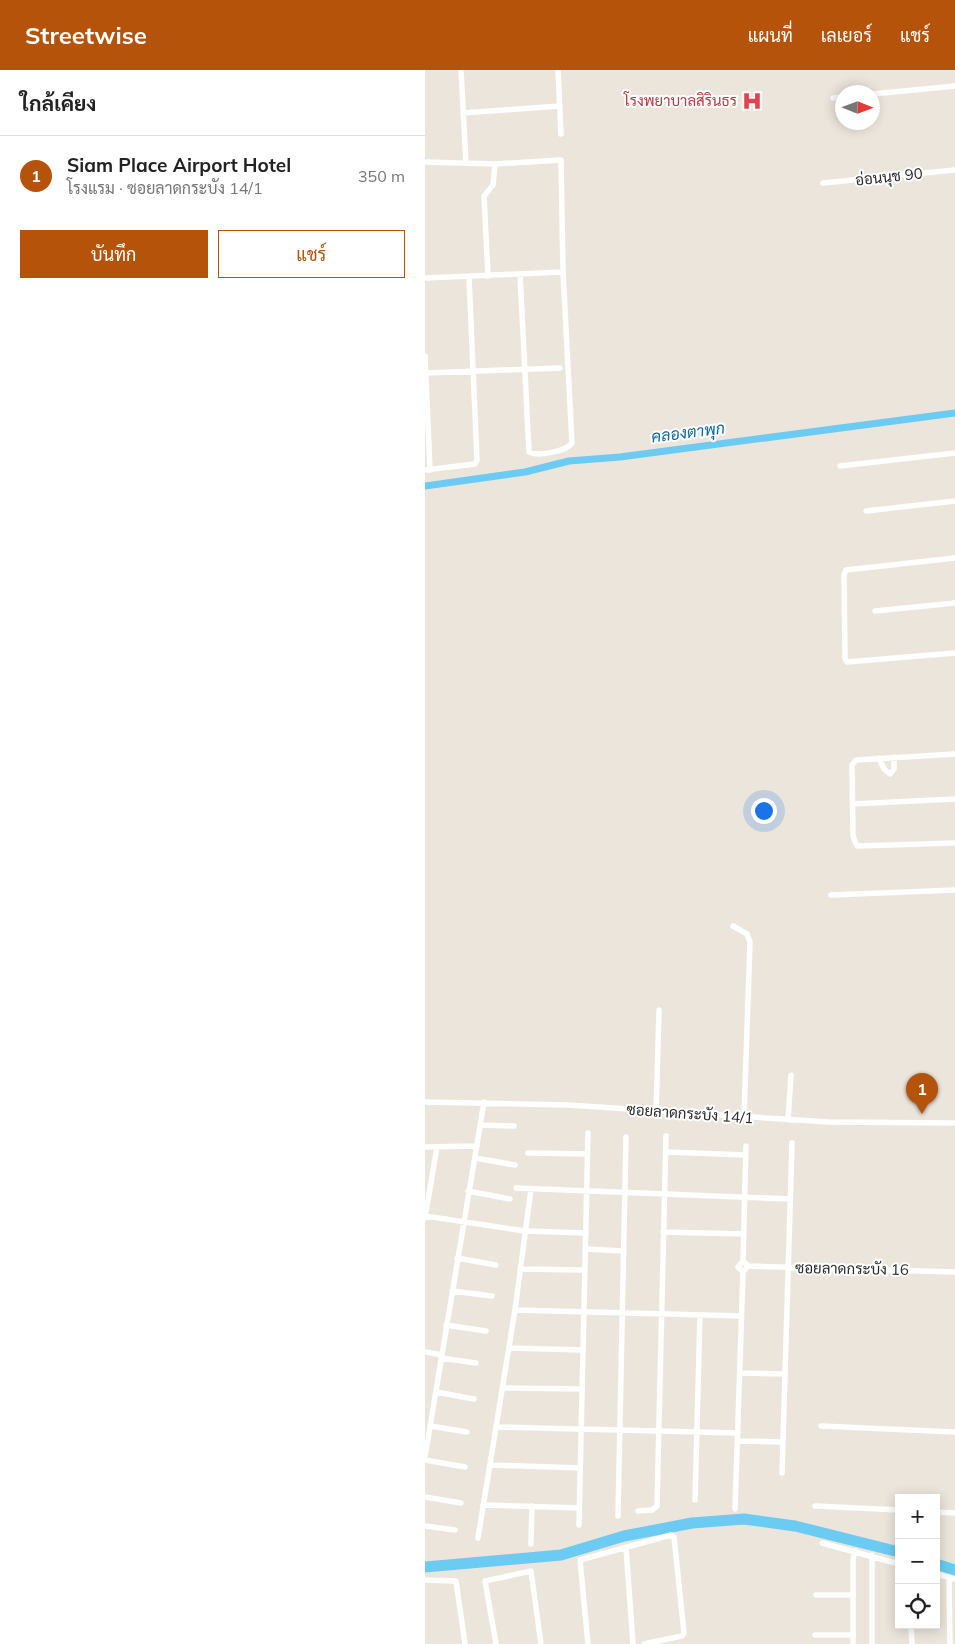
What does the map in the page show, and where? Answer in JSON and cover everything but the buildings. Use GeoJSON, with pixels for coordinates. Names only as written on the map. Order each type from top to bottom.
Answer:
{"type":"FeatureCollection","features":[{"type":"Feature","properties":{"kind":"street"},"geometry":{"type":"LineString","coordinates":[[461,70],[465,162]]}},
{"type":"Feature","properties":{"kind":"street"},"geometry":{"type":"LineString","coordinates":[[558,70],[561,134]]}},
{"type":"Feature","properties":{"kind":"street"},"geometry":{"type":"LineString","coordinates":[[880,93],[955,86]]}},
{"type":"Feature","properties":{"kind":"street"},"geometry":{"type":"LineString","coordinates":[[463,112],[560,106]]}},
{"type":"Feature","properties":{"kind":"street"},"geometry":{"type":"LineString","coordinates":[[425,162],[495,164],[561,160],[563,272],[572,443],[568,448],[536,454],[529,452],[520,274]]}},
{"type":"Feature","properties":{"kind":"street"},"geometry":{"type":"LineString","coordinates":[[488,276],[484,196],[493,184],[495,164]]}},
{"type":"Feature","properties":{"kind":"street","name":"อ่อนนุช 90"},"geometry":{"type":"LineString","coordinates":[[823,183],[955,170]]}},
{"type":"Feature","properties":{"kind":"street"},"geometry":{"type":"LineString","coordinates":[[425,278],[563,272]]}},
{"type":"Feature","properties":{"kind":"street"},"geometry":{"type":"LineString","coordinates":[[425,356],[428,470],[477,462],[469,277]]}},
{"type":"Feature","properties":{"kind":"street"},"geometry":{"type":"LineString","coordinates":[[426,373],[560,368]]}},
{"type":"Feature","properties":{"kind":"street"},"geometry":{"type":"LineString","coordinates":[[840,466],[955,453]]}},
{"type":"Feature","properties":{"kind":"street"},"geometry":{"type":"LineString","coordinates":[[866,511],[955,501]]}},
{"type":"Feature","properties":{"kind":"street"},"geometry":{"type":"LineString","coordinates":[[955,558],[848,569],[844,575],[846,661],[955,653]]}},
{"type":"Feature","properties":{"kind":"street"},"geometry":{"type":"LineString","coordinates":[[875,611],[955,603]]}},
{"type":"Feature","properties":{"kind":"street"},"geometry":{"type":"LineString","coordinates":[[955,754],[856,760],[852,765],[853,842],[859,847],[955,843]]}},
{"type":"Feature","properties":{"kind":"street"},"geometry":{"type":"LineString","coordinates":[[879,758],[884,769],[890,774],[895,769],[894,757]]}},
{"type":"Feature","properties":{"kind":"street"},"geometry":{"type":"LineString","coordinates":[[853,804],[955,799]]}},
{"type":"Feature","properties":{"kind":"street"},"geometry":{"type":"LineString","coordinates":[[831,895],[955,890]]}},
{"type":"Feature","properties":{"kind":"street"},"geometry":{"type":"LineString","coordinates":[[733,926],[747,934],[750,942],[744,1117]]}},
{"type":"Feature","properties":{"kind":"street"},"geometry":{"type":"LineString","coordinates":[[656,1112],[659,1010]]}},
{"type":"Feature","properties":{"kind":"street"},"geometry":{"type":"LineString","coordinates":[[788,1120],[791,1075]]}},
{"type":"Feature","properties":{"kind":"street","name":"ซอยลาดกระบัง 14/1"},"geometry":{"type":"LineString","coordinates":[[425,1102],[484,1102],[788,1120],[955,1123]]}},
{"type":"Feature","properties":{"kind":"street"},"geometry":{"type":"LineString","coordinates":[[465,1467],[425,1459],[484,1102]]}},
{"type":"Feature","properties":{"kind":"street"},"geometry":{"type":"LineString","coordinates":[[480,1125],[514,1126]]}},
{"type":"Feature","properties":{"kind":"street"},"geometry":{"type":"LineString","coordinates":[[579,1525],[588,1133]]}},
{"type":"Feature","properties":{"kind":"street"},"geometry":{"type":"LineString","coordinates":[[638,1511],[652,1510],[657,1506],[666,1136]]}},
{"type":"Feature","properties":{"kind":"street"},"geometry":{"type":"LineString","coordinates":[[618,1516],[627,1138]]}},
{"type":"Feature","properties":{"kind":"street"},"geometry":{"type":"LineString","coordinates":[[782,1473],[792,1143]]}},
{"type":"Feature","properties":{"kind":"street"},"geometry":{"type":"LineString","coordinates":[[437,1146],[425,1217],[525,1231],[585,1233]]}},
{"type":"Feature","properties":{"kind":"street"},"geometry":{"type":"LineString","coordinates":[[425,1147],[477,1146]]}},
{"type":"Feature","properties":{"kind":"street"},"geometry":{"type":"LineString","coordinates":[[743,1272],[738,1266],[743,1262],[746,1146]]}},
{"type":"Feature","properties":{"kind":"street"},"geometry":{"type":"LineString","coordinates":[[665,1152],[746,1155]]}},
{"type":"Feature","properties":{"kind":"street"},"geometry":{"type":"LineString","coordinates":[[528,1153],[587,1154]]}},
{"type":"Feature","properties":{"kind":"street"},"geometry":{"type":"LineString","coordinates":[[475,1158],[515,1165]]}},
{"type":"Feature","properties":{"kind":"street"},"geometry":{"type":"LineString","coordinates":[[516,1188],[625,1194],[790,1199]]}},
{"type":"Feature","properties":{"kind":"street"},"geometry":{"type":"LineString","coordinates":[[478,1538],[515,1310],[531,1189]]}},
{"type":"Feature","properties":{"kind":"street"},"geometry":{"type":"LineString","coordinates":[[468,1191],[510,1199]]}},
{"type":"Feature","properties":{"kind":"street"},"geometry":{"type":"LineString","coordinates":[[663,1232],[744,1234]]}},
{"type":"Feature","properties":{"kind":"street"},"geometry":{"type":"LineString","coordinates":[[585,1249],[624,1251]]}},
{"type":"Feature","properties":{"kind":"street"},"geometry":{"type":"LineString","coordinates":[[457,1258],[495,1265]]}},
{"type":"Feature","properties":{"kind":"street"},"geometry":{"type":"LineString","coordinates":[[735,1508],[743,1272],[748,1266],[743,1262]]}},
{"type":"Feature","properties":{"kind":"street","name":"ซอยลาดกระบัง 16"},"geometry":{"type":"LineString","coordinates":[[748,1266],[955,1272]]}},
{"type":"Feature","properties":{"kind":"street"},"geometry":{"type":"LineString","coordinates":[[520,1269],[585,1270]]}},
{"type":"Feature","properties":{"kind":"street"},"geometry":{"type":"LineString","coordinates":[[452,1291],[492,1296]]}},
{"type":"Feature","properties":{"kind":"street"},"geometry":{"type":"LineString","coordinates":[[515,1310],[741,1316]]}},
{"type":"Feature","properties":{"kind":"street"},"geometry":{"type":"LineString","coordinates":[[695,1500],[700,1315]]}},
{"type":"Feature","properties":{"kind":"street"},"geometry":{"type":"LineString","coordinates":[[446,1325],[485,1331]]}},
{"type":"Feature","properties":{"kind":"street"},"geometry":{"type":"LineString","coordinates":[[509,1348],[583,1350]]}},
{"type":"Feature","properties":{"kind":"street"},"geometry":{"type":"LineString","coordinates":[[425,1352],[476,1363]]}},
{"type":"Feature","properties":{"kind":"street"},"geometry":{"type":"LineString","coordinates":[[740,1373],[785,1374]]}},
{"type":"Feature","properties":{"kind":"street"},"geometry":{"type":"LineString","coordinates":[[502,1388],[582,1389]]}},
{"type":"Feature","properties":{"kind":"street"},"geometry":{"type":"LineString","coordinates":[[436,1392],[474,1399]]}},
{"type":"Feature","properties":{"kind":"street"},"geometry":{"type":"LineString","coordinates":[[430,1426],[467,1432]]}},
{"type":"Feature","properties":{"kind":"street"},"geometry":{"type":"LineString","coordinates":[[821,1426],[955,1432]]}},
{"type":"Feature","properties":{"kind":"street"},"geometry":{"type":"LineString","coordinates":[[496,1427],[738,1434]]}},
{"type":"Feature","properties":{"kind":"street"},"geometry":{"type":"LineString","coordinates":[[738,1441],[783,1442]]}},
{"type":"Feature","properties":{"kind":"street"},"geometry":{"type":"LineString","coordinates":[[489,1465],[580,1468]]}},
{"type":"Feature","properties":{"kind":"street"},"geometry":{"type":"LineString","coordinates":[[425,1498],[461,1503]]}},
{"type":"Feature","properties":{"kind":"street"},"geometry":{"type":"LineString","coordinates":[[483,1505],[579,1508]]}},
{"type":"Feature","properties":{"kind":"street"},"geometry":{"type":"LineString","coordinates":[[531,1544],[532,1506]]}},
{"type":"Feature","properties":{"kind":"street"},"geometry":{"type":"LineString","coordinates":[[815,1506],[895,1510]]}},
{"type":"Feature","properties":{"kind":"street"},"geometry":{"type":"LineString","coordinates":[[940,1512],[955,1513]]}},
{"type":"Feature","properties":{"kind":"street"},"geometry":{"type":"LineString","coordinates":[[425,1526],[455,1530]]}},
{"type":"Feature","properties":{"kind":"street"},"geometry":{"type":"LineString","coordinates":[[588,1644],[580,1560],[671,1535],[674,1537],[684,1633],[682,1636],[644,1644]]}},
{"type":"Feature","properties":{"kind":"street"},"geometry":{"type":"LineString","coordinates":[[822,1543],[895,1563]]}},
{"type":"Feature","properties":{"kind":"street"},"geometry":{"type":"LineString","coordinates":[[626,1548],[633,1644]]}},
{"type":"Feature","properties":{"kind":"street"},"geometry":{"type":"LineString","coordinates":[[853,1644],[855,1551]]}},
{"type":"Feature","properties":{"kind":"street"},"geometry":{"type":"LineString","coordinates":[[872,1556],[872,1644]]}},
{"type":"Feature","properties":{"kind":"street"},"geometry":{"type":"LineString","coordinates":[[496,1644],[485,1580],[531,1571],[541,1644]]}},
{"type":"Feature","properties":{"kind":"street"},"geometry":{"type":"LineString","coordinates":[[950,1644],[952,1578]]}},
{"type":"Feature","properties":{"kind":"street"},"geometry":{"type":"LineString","coordinates":[[425,1580],[454,1579],[456,1581],[465,1644]]}},
{"type":"Feature","properties":{"kind":"street"},"geometry":{"type":"LineString","coordinates":[[816,1594],[853,1595]]}},
{"type":"Feature","properties":{"kind":"street"},"geometry":{"type":"LineString","coordinates":[[911,1629],[912,1644]]}},
{"type":"Feature","properties":{"kind":"street"},"geometry":{"type":"LineString","coordinates":[[815,1635],[853,1635]]}},
{"type":"Feature","properties":{"kind":"waterway","name":"คลองตาพุก"},"geometry":{"type":"LineString","coordinates":[[425,486],[525,472],[569,461],[620,457],[955,413]]}},
{"type":"Feature","properties":{"kind":"waterway"},"geometry":{"type":"LineString","coordinates":[[425,1567],[561,1555],[624,1536],[692,1523],[744,1519],[795,1526],[895,1551]]}},
{"type":"Feature","properties":{"kind":"waterway"},"geometry":{"type":"LineString","coordinates":[[940,1565],[955,1570]]}},
{"type":"Feature","properties":{"kind":"place","name":"โรงพยาบาลสิรินธร"},"geometry":{"type":"Point","coordinates":[752,101]}},
{"type":"Feature","properties":{"kind":"place","name":"Siam Place Airport Hotel"},"geometry":{"type":"Point","coordinates":[922,1114]}}]}
